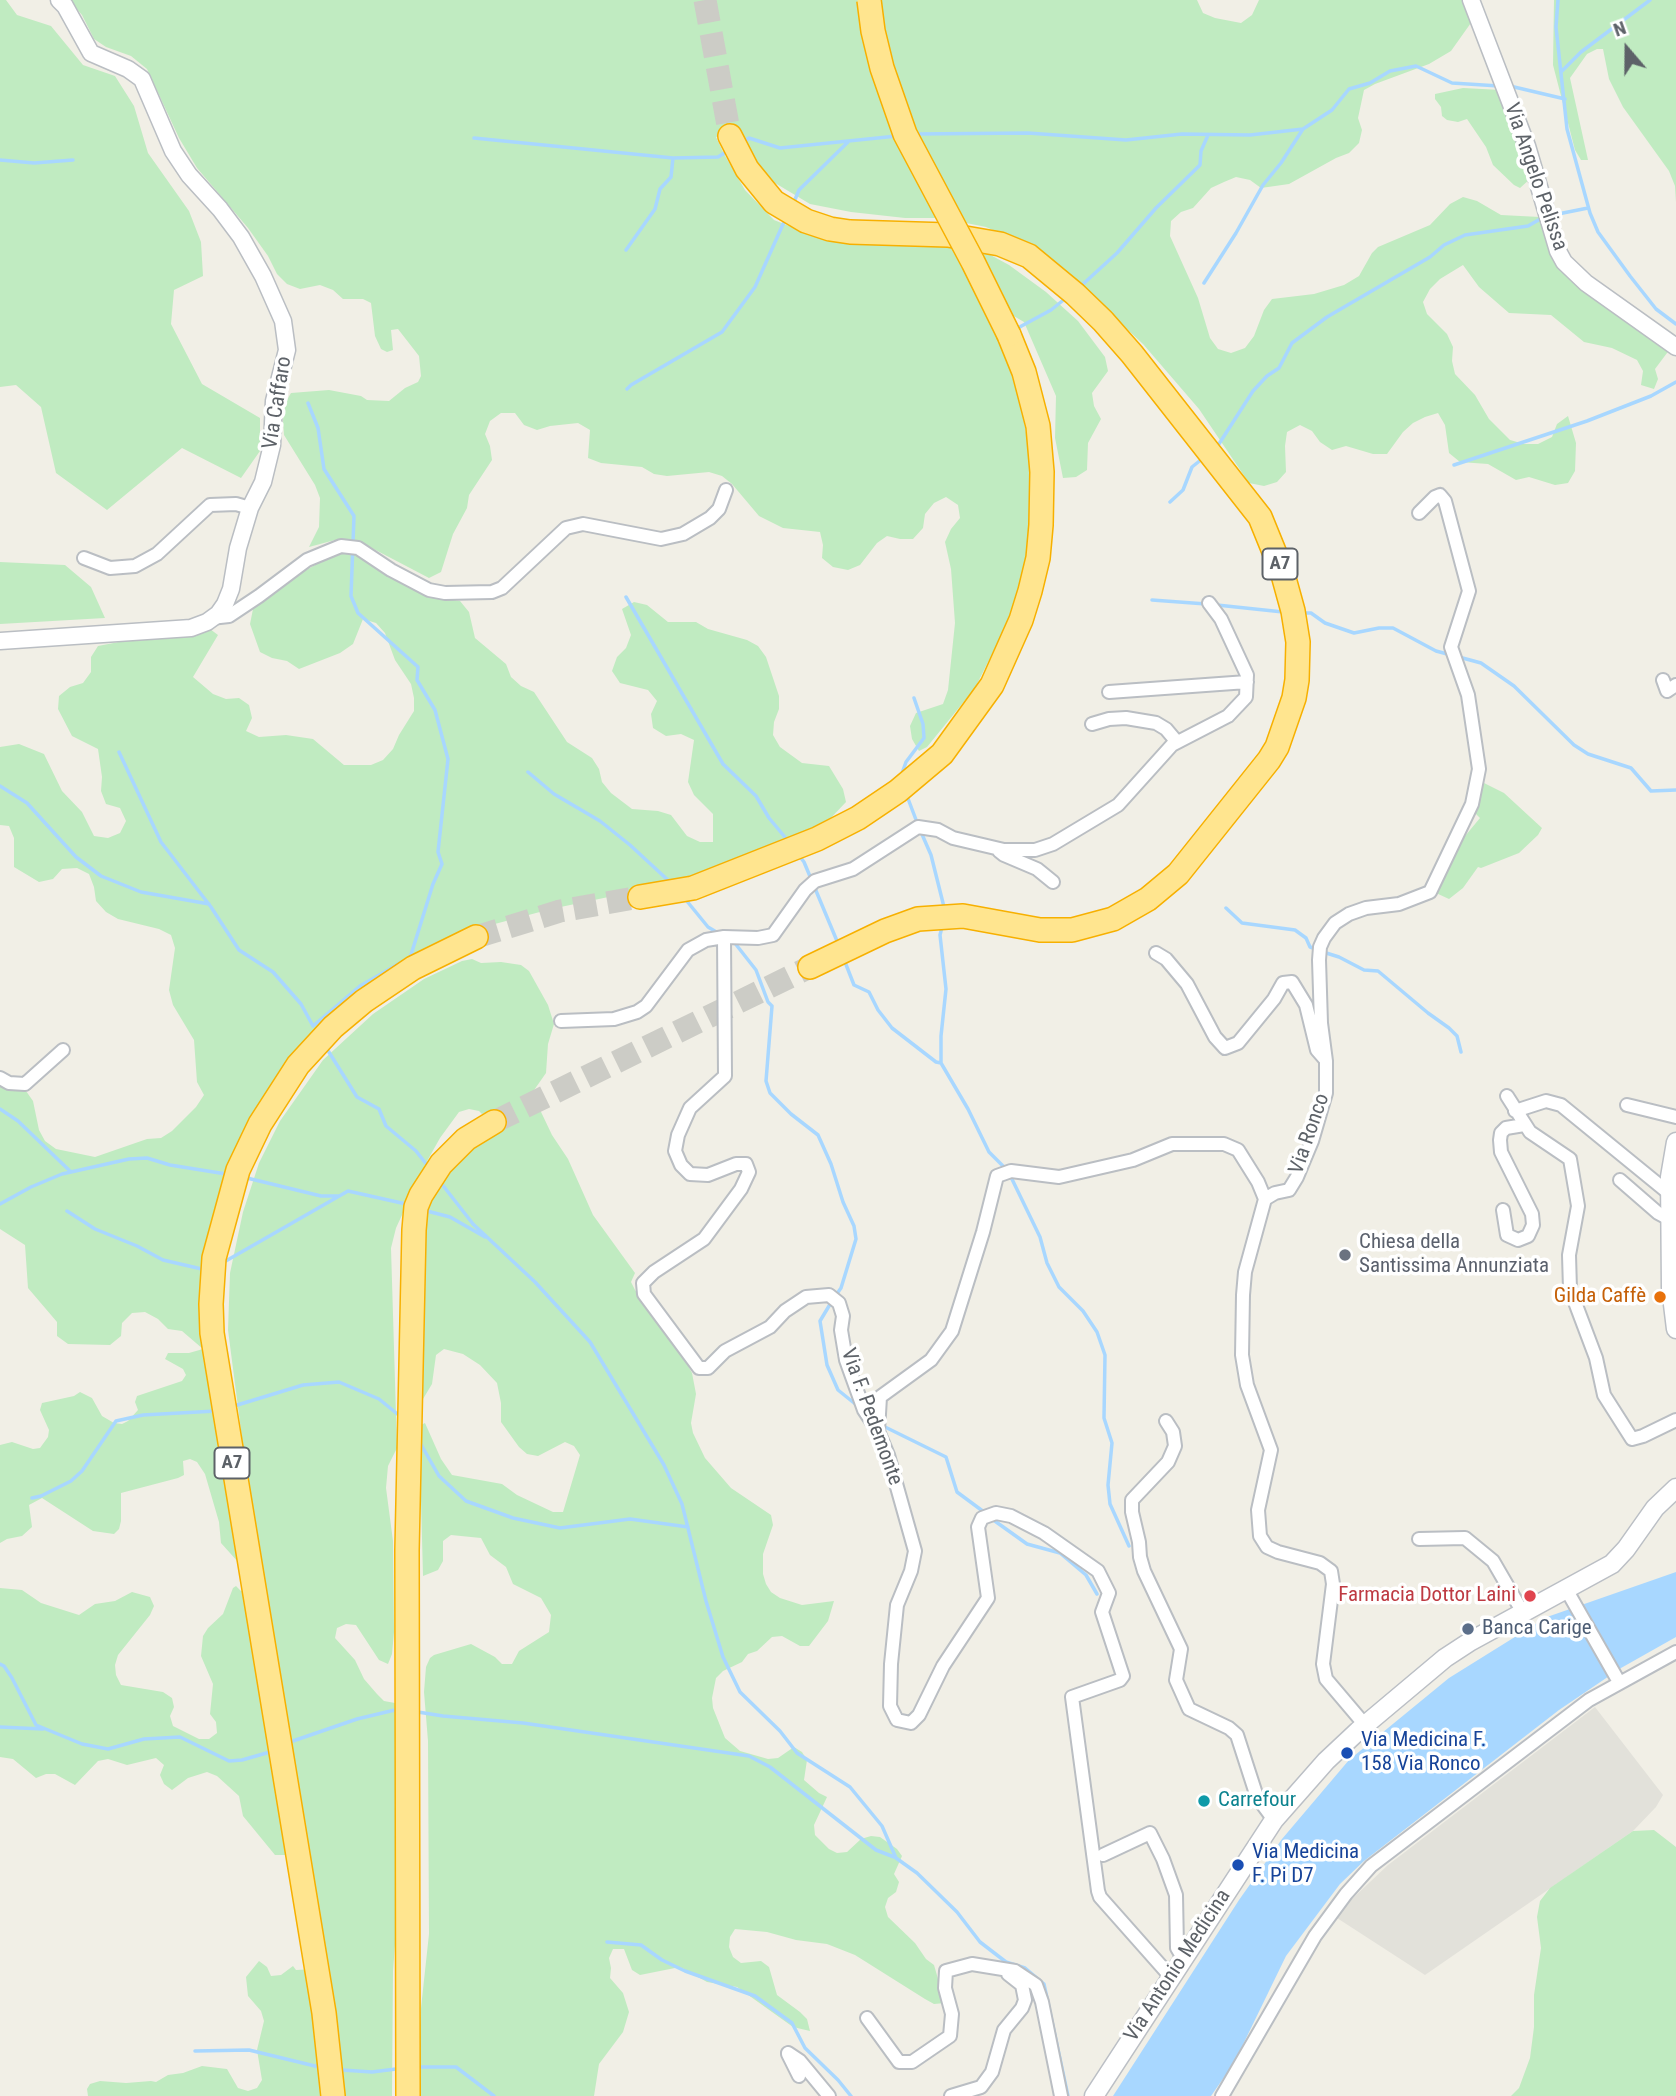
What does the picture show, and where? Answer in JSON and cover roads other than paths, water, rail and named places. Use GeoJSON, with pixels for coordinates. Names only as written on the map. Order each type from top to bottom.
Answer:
{"type":"FeatureCollection","features":[{"type":"Feature","properties":{"kind":"highway"},"geometry":{"type":"LineString","coordinates":[[640,897],[693,888],[837,829],[898,791],[942,754],[971,717],[996,676],[1021,620],[1038,558],[1042,472],[1038,426],[1024,372],[973,262],[905,134],[882,68],[869,0]]}},
{"type":"Feature","properties":{"kind":"highway","name":"A7"},"geometry":{"type":"LineString","coordinates":[[730,136],[747,169],[774,202],[806,221],[850,232],[948,235],[1000,244],[1029,256],[1075,293],[1132,355],[1260,517],[1276,551],[1290,598],[1298,642],[1294,698],[1284,730],[1269,760],[1178,874],[1148,899],[1113,919],[1072,930],[1040,930],[963,916],[918,919],[885,930],[810,967]]}},
{"type":"Feature","properties":{"kind":"highway","name":"A7"},"geometry":{"type":"LineString","coordinates":[[333,2096],[322,2000],[212,1333],[214,1258],[239,1170],[260,1124],[299,1065],[332,1027],[364,1001],[413,968],[476,937]]}},
{"type":"Feature","properties":{"kind":"highway"},"geometry":{"type":"LineString","coordinates":[[408,2096],[407,1550],[416,1207],[442,1164],[466,1139],[494,1122]]}},
{"type":"Feature","properties":{"kind":"main road"},"geometry":{"type":"LineString","coordinates":[[1676,1142],[1670,1177],[1676,1329]]}},
{"type":"Feature","properties":{"kind":"main road","name":"Via Antonio Medicina"},"geometry":{"type":"LineString","coordinates":[[1094,2096],[1274,1820],[1326,1761],[1446,1658],[1522,1611],[1569,1595],[1612,1564],[1655,1508],[1676,1489]]}},
{"type":"Feature","properties":{"kind":"street","name":"Via Caffaro"},"geometry":{"type":"LineString","coordinates":[[59,0],[91,53],[128,69],[142,79],[173,152],[241,237],[278,305],[286,331],[286,350],[274,401],[272,445],[263,482],[250,508],[238,548],[231,589],[225,604],[218,614],[211,618]]}},
{"type":"Feature","properties":{"kind":"street","name":"Via Angelo Pelissa"},"geometry":{"type":"LineString","coordinates":[[1471,0],[1527,146],[1558,251],[1564,262],[1621,310],[1676,347]]}},
{"type":"Feature","properties":{"kind":"street"},"geometry":{"type":"LineString","coordinates":[[0,641],[191,628],[211,618],[216,620],[229,616],[307,560],[341,546],[358,548],[391,570],[429,590],[445,593],[492,592],[502,588],[566,528],[583,524],[661,540],[683,534],[710,518],[719,509],[726,490]]}},
{"type":"Feature","properties":{"kind":"street","name":"Via Ronco"},"geometry":{"type":"LineString","coordinates":[[1265,1199],[1275,1193],[1289,1190],[1297,1177],[1312,1141],[1326,1093],[1319,960],[1320,947],[1327,932],[1349,914],[1366,908],[1399,905],[1430,892],[1472,804],[1479,769],[1468,695],[1451,647],[1469,591],[1445,501],[1440,495],[1435,497],[1419,513]]}},
{"type":"Feature","properties":{"kind":"street"},"geometry":{"type":"LineString","coordinates":[[85,558],[110,568],[135,566],[157,554],[210,505],[236,504],[250,508]]}},
{"type":"Feature","properties":{"kind":"street"},"geometry":{"type":"LineString","coordinates":[[561,1021],[614,1019],[637,1012],[646,1006],[688,950],[706,940],[773,935],[804,890],[815,881],[853,869],[918,827],[938,830],[953,838],[996,848],[1035,850],[1064,837],[1118,805],[1172,745],[1228,716],[1246,697],[1247,675],[1221,619],[1209,603]]}},
{"type":"Feature","properties":{"kind":"street"},"geometry":{"type":"LineString","coordinates":[[1663,680],[1667,691],[1676,685]]}},
{"type":"Feature","properties":{"kind":"street"},"geometry":{"type":"LineString","coordinates":[[1109,692],[1247,682]]}},
{"type":"Feature","properties":{"kind":"street"},"geometry":{"type":"LineString","coordinates":[[1092,724],[1126,718],[1156,723],[1166,729],[1177,742]]}},
{"type":"Feature","properties":{"kind":"street"},"geometry":{"type":"LineString","coordinates":[[996,848],[1004,855],[1037,869],[1053,882]]}},
{"type":"Feature","properties":{"kind":"street","name":"Via F. Pedemonte"},"geometry":{"type":"LineString","coordinates":[[724,937],[725,1076],[690,1108],[678,1135],[675,1151],[681,1165],[690,1174],[708,1175],[736,1164],[747,1164],[749,1172],[741,1189],[704,1239],[654,1272],[643,1283],[644,1294],[699,1368],[708,1368],[725,1351],[770,1327],[785,1311],[806,1297],[829,1295],[839,1303],[843,1316],[841,1330],[846,1360],[864,1410],[878,1431],[888,1455],[915,1551],[911,1571],[897,1605],[890,1706],[897,1720],[911,1723],[919,1715],[943,1666],[988,1598],[978,1527],[982,1518],[996,1513],[1011,1516],[1044,1533],[1098,1571],[1109,1593],[1102,1612],[1123,1676],[1120,1680],[1072,1697],[1098,1891],[1170,1976]]}},
{"type":"Feature","properties":{"kind":"street"},"geometry":{"type":"LineString","coordinates":[[1156,953],[1166,959],[1187,984],[1215,1037],[1225,1048],[1238,1043],[1274,999],[1283,983],[1292,982],[1306,1005],[1317,1050],[1326,1061]]}},
{"type":"Feature","properties":{"kind":"street"},"geometry":{"type":"LineString","coordinates":[[0,1077],[9,1083],[24,1084],[63,1049]]}},
{"type":"Feature","properties":{"kind":"street"},"geometry":{"type":"LineString","coordinates":[[1507,1096],[1530,1132],[1570,1159],[1578,1206],[1569,1255],[1570,1289],[1596,1358],[1604,1395],[1632,1439],[1676,1420]]}},
{"type":"Feature","properties":{"kind":"street"},"geometry":{"type":"LineString","coordinates":[[1516,1111],[1546,1101],[1561,1105],[1670,1194]]}},
{"type":"Feature","properties":{"kind":"street"},"geometry":{"type":"LineString","coordinates":[[1627,1105],[1676,1117]]}},
{"type":"Feature","properties":{"kind":"street"},"geometry":{"type":"LineString","coordinates":[[1503,1210],[1507,1235],[1518,1240],[1528,1236],[1533,1224],[1532,1214],[1500,1145],[1503,1130],[1524,1125]]}},
{"type":"Feature","properties":{"kind":"street"},"geometry":{"type":"LineString","coordinates":[[878,1431],[880,1397],[931,1360],[952,1331],[998,1176],[1011,1171],[1059,1177],[1133,1160],[1172,1144],[1224,1144],[1238,1150],[1265,1199],[1245,1272],[1242,1355],[1247,1385],[1270,1450],[1258,1510],[1260,1536],[1267,1547],[1320,1563],[1331,1571],[1333,1584],[1323,1664],[1326,1679],[1365,1725]]}},
{"type":"Feature","properties":{"kind":"street"},"geometry":{"type":"LineString","coordinates":[[1620,1180],[1658,1213],[1671,1220]]}},
{"type":"Feature","properties":{"kind":"street"},"geometry":{"type":"LineString","coordinates":[[1166,1421],[1173,1432],[1175,1446],[1168,1462],[1132,1500],[1140,1557],[1181,1649],[1176,1680],[1189,1709],[1237,1735],[1257,1797],[1274,1820]]}},
{"type":"Feature","properties":{"kind":"street"},"geometry":{"type":"LineString","coordinates":[[1419,1539],[1465,1538],[1493,1561],[1522,1611]]}},
{"type":"Feature","properties":{"kind":"street"},"geometry":{"type":"LineString","coordinates":[[1569,1595],[1618,1680]]}},
{"type":"Feature","properties":{"kind":"street"},"geometry":{"type":"LineString","coordinates":[[1222,2096],[1315,1936],[1354,1883],[1371,1866],[1589,1700],[1618,1680],[1676,1653]]}},
{"type":"Feature","properties":{"kind":"street"},"geometry":{"type":"LineString","coordinates":[[1102,1855],[1150,1833],[1176,1895],[1177,1948],[1183,1958]]}},
{"type":"Feature","properties":{"kind":"street"},"geometry":{"type":"LineString","coordinates":[[867,2018],[899,2062],[912,2062],[950,2036],[952,2014],[945,1989],[946,1971],[972,1964],[1015,1971],[1031,1980],[1039,1994],[1061,2096]]}},
{"type":"Feature","properties":{"kind":"street"},"geometry":{"type":"LineString","coordinates":[[951,2096],[974,2091],[986,2083],[992,2072],[1004,2030],[1023,2004],[1025,1995],[1021,1985],[998,1968]]}},
{"type":"Feature","properties":{"kind":"street"},"geometry":{"type":"LineString","coordinates":[[799,2076],[788,2053],[800,2060],[829,2096]]}},
{"type":"Feature","properties":{"kind":"water"},"geometry":{"type":"Polygon","coordinates":[[[1676,1572],[1676,1637],[1621,1668],[1559,1710],[1364,1861],[1340,1884],[1286,1956],[1234,2063],[1211,2096],[1113,2096],[1239,1900],[1282,1839],[1349,1760],[1449,1678],[1547,1617],[1676,1572]]]}},
{"type":"Feature","properties":{"kind":"waterway"},"geometry":{"type":"LineString","coordinates":[[1558,0],[1556,27],[1567,129],[1590,213],[1598,232],[1630,276],[1656,309],[1676,324]]}},
{"type":"Feature","properties":{"kind":"waterway"},"geometry":{"type":"LineString","coordinates":[[1562,71],[1581,52],[1650,0]]}},
{"type":"Feature","properties":{"kind":"waterway"},"geometry":{"type":"LineString","coordinates":[[915,134],[1028,133],[1126,140],[1182,134],[1250,135],[1303,129],[1332,110],[1349,89],[1370,83],[1390,71],[1416,66],[1452,83],[1499,86]]}},
{"type":"Feature","properties":{"kind":"waterway"},"geometry":{"type":"LineString","coordinates":[[1510,86],[1565,99]]}},
{"type":"Feature","properties":{"kind":"waterway"},"geometry":{"type":"LineString","coordinates":[[1204,283],[1263,185],[1303,129]]}},
{"type":"Feature","properties":{"kind":"waterway"},"geometry":{"type":"LineString","coordinates":[[1082,285],[1117,253],[1156,208],[1200,165],[1201,151],[1208,135]]}},
{"type":"Feature","properties":{"kind":"waterway"},"geometry":{"type":"LineString","coordinates":[[745,141],[749,138],[780,148],[897,136]]}},
{"type":"Feature","properties":{"kind":"waterway"},"geometry":{"type":"LineString","coordinates":[[474,138],[673,158],[718,157],[726,152]]}},
{"type":"Feature","properties":{"kind":"waterway"},"geometry":{"type":"LineString","coordinates":[[794,202],[799,190],[848,142]]}},
{"type":"Feature","properties":{"kind":"waterway"},"geometry":{"type":"LineString","coordinates":[[626,250],[655,209],[660,189],[671,177],[673,158]]}},
{"type":"Feature","properties":{"kind":"waterway"},"geometry":{"type":"LineString","coordinates":[[0,160],[34,163],[73,160]]}},
{"type":"Feature","properties":{"kind":"waterway"},"geometry":{"type":"LineString","coordinates":[[1553,215],[1588,208]]}},
{"type":"Feature","properties":{"kind":"waterway"},"geometry":{"type":"LineString","coordinates":[[1217,447],[1253,391],[1279,368],[1292,343],[1327,317],[1430,257],[1444,245],[1465,235],[1528,226],[1542,218]]}},
{"type":"Feature","properties":{"kind":"waterway"},"geometry":{"type":"LineString","coordinates":[[627,389],[722,332],[755,287],[784,222]]}},
{"type":"Feature","properties":{"kind":"waterway"},"geometry":{"type":"LineString","coordinates":[[1016,329],[1051,310],[1066,298]]}},
{"type":"Feature","properties":{"kind":"waterway"},"geometry":{"type":"LineString","coordinates":[[1454,465],[1587,421],[1651,396],[1676,382]]}},
{"type":"Feature","properties":{"kind":"waterway"},"geometry":{"type":"LineString","coordinates":[[308,403],[318,428],[324,469],[354,516],[351,596],[358,613],[418,667],[417,680],[435,710],[448,759],[438,852],[442,864],[410,958]]}},
{"type":"Feature","properties":{"kind":"waterway"},"geometry":{"type":"LineString","coordinates":[[1170,502],[1183,490],[1192,467],[1202,459]]}},
{"type":"Feature","properties":{"kind":"waterway"},"geometry":{"type":"LineString","coordinates":[[626,597],[723,764],[756,796],[769,818],[789,842]]}},
{"type":"Feature","properties":{"kind":"waterway"},"geometry":{"type":"LineString","coordinates":[[1152,600],[1206,604]]}},
{"type":"Feature","properties":{"kind":"waterway"},"geometry":{"type":"LineString","coordinates":[[1217,605],[1283,612]]}},
{"type":"Feature","properties":{"kind":"waterway"},"geometry":{"type":"LineString","coordinates":[[1305,613],[1311,613],[1325,623],[1354,633],[1393,628],[1436,651],[1451,655]]}},
{"type":"Feature","properties":{"kind":"waterway"},"geometry":{"type":"LineString","coordinates":[[1459,657],[1481,663],[1514,686],[1574,745],[1588,754],[1631,768],[1651,791],[1676,790]]}},
{"type":"Feature","properties":{"kind":"waterway"},"geometry":{"type":"LineString","coordinates":[[901,776],[906,762],[924,738],[923,724],[914,698]]}},
{"type":"Feature","properties":{"kind":"waterway"},"geometry":{"type":"LineString","coordinates":[[119,752],[161,842],[211,907],[239,950],[273,972],[301,1004],[313,1026]]}},
{"type":"Feature","properties":{"kind":"waterway"},"geometry":{"type":"LineString","coordinates":[[528,772],[554,794],[600,821],[670,882]]}},
{"type":"Feature","properties":{"kind":"waterway"},"geometry":{"type":"LineString","coordinates":[[0,786],[27,803],[76,857],[101,876],[141,892],[209,904]]}},
{"type":"Feature","properties":{"kind":"waterway"},"geometry":{"type":"LineString","coordinates":[[907,796],[918,825]]}},
{"type":"Feature","properties":{"kind":"waterway"},"geometry":{"type":"LineString","coordinates":[[921,832],[931,855],[944,907]]}},
{"type":"Feature","properties":{"kind":"waterway"},"geometry":{"type":"LineString","coordinates":[[798,854],[804,862],[837,941]]}},
{"type":"Feature","properties":{"kind":"waterway"},"geometry":{"type":"LineString","coordinates":[[686,900],[708,927],[718,933]]}},
{"type":"Feature","properties":{"kind":"waterway"},"geometry":{"type":"LineString","coordinates":[[1226,908],[1242,923],[1295,930],[1306,938],[1310,947],[1316,949]]}},
{"type":"Feature","properties":{"kind":"waterway"},"geometry":{"type":"LineString","coordinates":[[942,927],[940,935],[946,989],[941,1063],[989,1152],[1006,1169]]}},
{"type":"Feature","properties":{"kind":"waterway"},"geometry":{"type":"LineString","coordinates":[[734,942],[756,970],[772,1006],[766,1081],[770,1093],[818,1135],[854,1226],[856,1239],[841,1288],[836,1295]]}},
{"type":"Feature","properties":{"kind":"waterway"},"geometry":{"type":"LineString","coordinates":[[1323,952],[1364,970],[1378,971],[1449,1028],[1457,1036],[1461,1052]]}},
{"type":"Feature","properties":{"kind":"waterway"},"geometry":{"type":"LineString","coordinates":[[845,962],[854,985],[869,992],[878,1010],[892,1028],[941,1063]]}},
{"type":"Feature","properties":{"kind":"waterway"},"geometry":{"type":"LineString","coordinates":[[313,1026],[360,986],[400,963]]}},
{"type":"Feature","properties":{"kind":"waterway"},"geometry":{"type":"LineString","coordinates":[[327,1049],[357,1097],[379,1109],[386,1126],[416,1151],[427,1165]]}},
{"type":"Feature","properties":{"kind":"waterway"},"geometry":{"type":"LineString","coordinates":[[0,1109],[18,1121],[71,1172]]}},
{"type":"Feature","properties":{"kind":"waterway"},"geometry":{"type":"LineString","coordinates":[[0,1204],[62,1174],[129,1159],[147,1158],[170,1165],[226,1174]]}},
{"type":"Feature","properties":{"kind":"waterway"},"geometry":{"type":"LineString","coordinates":[[1010,1175],[1040,1237],[1047,1263],[1059,1287],[1083,1311],[1097,1332],[1105,1355],[1104,1418],[1112,1443],[1108,1485],[1110,1504],[1129,1546]]}},
{"type":"Feature","properties":{"kind":"waterway"},"geometry":{"type":"LineString","coordinates":[[247,1178],[321,1196],[338,1196]]}},
{"type":"Feature","properties":{"kind":"waterway"},"geometry":{"type":"LineString","coordinates":[[441,1183],[473,1224],[535,1282],[590,1342],[664,1465],[682,1504],[723,1657],[740,1692],[780,1731],[797,1753],[850,1787],[882,1826],[896,1858],[917,1873],[957,1912],[980,1942],[1006,1962],[1025,1968],[1044,1984],[1068,2096]]}},
{"type":"Feature","properties":{"kind":"waterway"},"geometry":{"type":"LineString","coordinates":[[224,1262],[348,1191],[406,1204]]}},
{"type":"Feature","properties":{"kind":"waterway"},"geometry":{"type":"LineString","coordinates":[[67,1211],[95,1229],[163,1260],[206,1270]]}},
{"type":"Feature","properties":{"kind":"waterway"},"geometry":{"type":"LineString","coordinates":[[427,1211],[450,1217],[485,1237]]}},
{"type":"Feature","properties":{"kind":"waterway"},"geometry":{"type":"LineString","coordinates":[[832,1301],[820,1321],[827,1365],[838,1390],[859,1407]]}},
{"type":"Feature","properties":{"kind":"waterway"},"geometry":{"type":"LineString","coordinates":[[234,1406],[303,1385],[339,1382],[379,1399],[401,1417]]}},
{"type":"Feature","properties":{"kind":"waterway"},"geometry":{"type":"LineString","coordinates":[[32,1498],[71,1481],[82,1471],[116,1421],[143,1415],[216,1411]]}},
{"type":"Feature","properties":{"kind":"waterway"},"geometry":{"type":"LineString","coordinates":[[881,1425],[946,1457],[957,1492],[984,1512]]}},
{"type":"Feature","properties":{"kind":"waterway"},"geometry":{"type":"LineString","coordinates":[[419,1441],[439,1476],[466,1501],[513,1518],[560,1528],[630,1519],[688,1527]]}},
{"type":"Feature","properties":{"kind":"waterway"},"geometry":{"type":"LineString","coordinates":[[992,1519],[1027,1544],[1060,1553],[1086,1575],[1097,1594]]}},
{"type":"Feature","properties":{"kind":"waterway"},"geometry":{"type":"LineString","coordinates":[[0,1664],[12,1678],[36,1725],[82,1744],[108,1749],[144,1739],[180,1737],[229,1761],[270,1752]]}},
{"type":"Feature","properties":{"kind":"waterway"},"geometry":{"type":"LineString","coordinates":[[290,1742],[357,1719],[399,1709]]}},
{"type":"Feature","properties":{"kind":"waterway"},"geometry":{"type":"LineString","coordinates":[[418,1712],[523,1723],[749,1756],[770,1767],[876,1850],[894,1857]]}},
{"type":"Feature","properties":{"kind":"waterway"},"geometry":{"type":"LineString","coordinates":[[0,1727],[43,1729]]}},
{"type":"Feature","properties":{"kind":"waterway"},"geometry":{"type":"LineString","coordinates":[[607,1942],[641,1945],[662,1960],[685,1971],[755,1996],[792,2023],[805,2048],[851,2096]]}},
{"type":"Feature","properties":{"kind":"waterway"},"geometry":{"type":"LineString","coordinates":[[195,2051],[249,2050],[319,2067]]}},
{"type":"Feature","properties":{"kind":"waterway"},"geometry":{"type":"LineString","coordinates":[[418,2067],[456,2067],[494,2096]]}},
{"type":"Feature","properties":{"kind":"waterway"},"geometry":{"type":"LineString","coordinates":[[342,2070],[372,2072],[396,2069]]}},
{"type":"Feature","properties":{"kind":"tunnel"},"geometry":{"type":"LineString","coordinates":[[705,0],[730,136]]}},
{"type":"Feature","properties":{"kind":"tunnel"},"geometry":{"type":"LineString","coordinates":[[476,937],[560,911],[640,897]]}},
{"type":"Feature","properties":{"kind":"tunnel"},"geometry":{"type":"LineString","coordinates":[[494,1122],[810,967]]}},
{"type":"Feature","properties":{"kind":"place","name":"Chiesa della Santissima Annunziata"},"geometry":{"type":"Point","coordinates":[1345,1255]}},
{"type":"Feature","properties":{"kind":"place","name":"Gilda Caffè"},"geometry":{"type":"Point","coordinates":[1660,1297]}},
{"type":"Feature","properties":{"kind":"place","name":"Farmacia Dottor Laini"},"geometry":{"type":"Point","coordinates":[1530,1596]}},
{"type":"Feature","properties":{"kind":"place","name":"Banca Carige"},"geometry":{"type":"Point","coordinates":[1468,1629]}},
{"type":"Feature","properties":{"kind":"place","name":"Via Medicina F. 158 Via Ronco"},"geometry":{"type":"Point","coordinates":[1347,1753]}},
{"type":"Feature","properties":{"kind":"place","name":"Carrefour"},"geometry":{"type":"Point","coordinates":[1204,1801]}},
{"type":"Feature","properties":{"kind":"place","name":"Via Medicina F. Pi D7"},"geometry":{"type":"Point","coordinates":[1238,1865]}}]}
